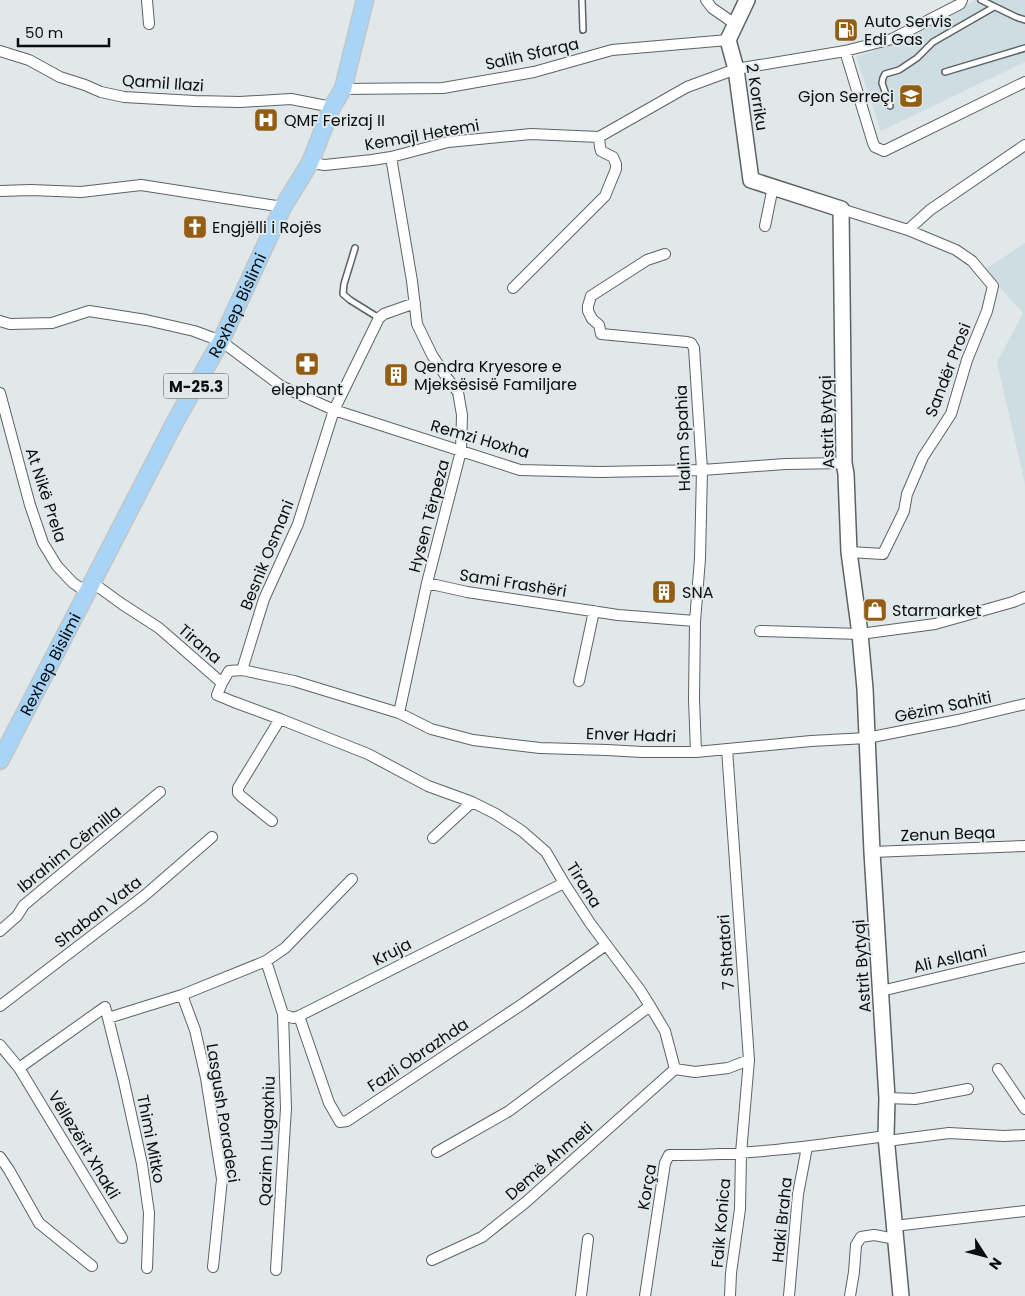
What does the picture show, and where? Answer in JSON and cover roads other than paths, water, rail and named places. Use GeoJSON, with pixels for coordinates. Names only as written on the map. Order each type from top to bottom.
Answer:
{"type":"FeatureCollection","features":[{"type":"Feature","properties":{"kind":"main road","name":"Rexhep Bislimi"},"geometry":{"type":"LineString","coordinates":[[0,761],[175,422],[221,341],[283,207],[310,163],[332,107],[343,89],[366,0]]}},
{"type":"Feature","properties":{"kind":"street"},"geometry":{"type":"LineString","coordinates":[[147,0],[149,24]]}},
{"type":"Feature","properties":{"kind":"street"},"geometry":{"type":"LineString","coordinates":[[706,0],[712,8],[735,24]]}},
{"type":"Feature","properties":{"kind":"street"},"geometry":{"type":"LineString","coordinates":[[728,40],[747,0]]}},
{"type":"Feature","properties":{"kind":"street"},"geometry":{"type":"LineString","coordinates":[[513,288],[605,196],[616,169],[616,164],[613,157],[601,151],[599,137],[686,87],[736,69],[845,51],[892,39],[960,4],[962,0]]}},
{"type":"Feature","properties":{"kind":"street","name":"Salih Sfarqa"},"geometry":{"type":"LineString","coordinates":[[343,89],[443,88],[534,72],[612,50],[728,40]]}},
{"type":"Feature","properties":{"kind":"street","name":"2 Korriku"},"geometry":{"type":"LineString","coordinates":[[728,40],[736,69],[751,180],[841,209]]}},
{"type":"Feature","properties":{"kind":"street","name":"Qamil Ilazi"},"geometry":{"type":"LineString","coordinates":[[0,51],[29,60],[60,77],[102,92],[124,97],[240,102],[291,99],[332,107]]}},
{"type":"Feature","properties":{"kind":"street"},"geometry":{"type":"LineString","coordinates":[[845,51],[873,143],[875,148],[884,151],[1025,82]]}},
{"type":"Feature","properties":{"kind":"street","name":"Kemajl Hetemi"},"geometry":{"type":"LineString","coordinates":[[310,163],[325,165],[372,160],[448,142],[531,134],[599,137]]}},
{"type":"Feature","properties":{"kind":"street"},"geometry":{"type":"LineString","coordinates":[[841,209],[908,230],[930,210],[1025,145]]}},
{"type":"Feature","properties":{"kind":"street","name":"Hysen Tërpeza"},"geometry":{"type":"LineString","coordinates":[[391,157],[412,281],[417,324],[428,347],[458,392],[462,415],[461,450],[427,583],[399,713]]}},
{"type":"Feature","properties":{"kind":"street"},"geometry":{"type":"LineString","coordinates":[[0,190],[80,192],[141,185],[283,207]]}},
{"type":"Feature","properties":{"kind":"street"},"geometry":{"type":"LineString","coordinates":[[765,226],[773,187]]}},
{"type":"Feature","properties":{"kind":"street","name":"Astrit Bytyqi"},"geometry":{"type":"LineString","coordinates":[[841,209],[844,463],[849,552],[865,690],[872,852],[888,1098],[886,1138],[902,1296]]}},
{"type":"Feature","properties":{"kind":"street","name":"Sandër Prosi"},"geometry":{"type":"LineString","coordinates":[[849,552],[882,554],[904,511],[907,494],[923,457],[951,414],[967,360],[988,312],[992,286],[972,261],[956,250],[908,230]]}},
{"type":"Feature","properties":{"kind":"street","name":"Halim Spahia"},"geometry":{"type":"LineString","coordinates":[[665,254],[647,260],[591,296],[588,311],[598,325],[601,334],[691,343],[694,348],[702,470],[700,559],[695,621],[694,699],[696,752]]}},
{"type":"Feature","properties":{"kind":"street"},"geometry":{"type":"LineString","coordinates":[[379,318],[384,314],[415,302]]}},
{"type":"Feature","properties":{"kind":"street","name":"Remzi Hoxha"},"geometry":{"type":"LineString","coordinates":[[0,321],[10,324],[52,323],[89,311],[146,320],[194,331],[221,341],[282,386],[334,410],[520,470],[600,472],[702,470],[771,465],[844,463]]}},
{"type":"Feature","properties":{"kind":"street","name":"Besnik Osmani"},"geometry":{"type":"LineString","coordinates":[[242,670],[264,599],[298,524],[334,410],[379,318]]}},
{"type":"Feature","properties":{"kind":"street","name":"At Nikë Prela"},"geometry":{"type":"LineString","coordinates":[[0,393],[30,505],[43,543],[57,566],[73,583],[90,588]]}},
{"type":"Feature","properties":{"kind":"street","name":"Sami Frashëri"},"geometry":{"type":"LineString","coordinates":[[427,583],[467,592],[618,615],[695,621]]}},
{"type":"Feature","properties":{"kind":"street","name":"Tirana"},"geometry":{"type":"LineString","coordinates":[[90,588],[159,628],[222,684],[218,695],[368,754],[428,786],[472,802],[496,814],[522,831],[546,852],[564,883],[606,945],[640,990],[665,1031],[675,1069]]}},
{"type":"Feature","properties":{"kind":"street"},"geometry":{"type":"LineString","coordinates":[[760,630],[860,634],[935,624],[1025,597]]}},
{"type":"Feature","properties":{"kind":"street"},"geometry":{"type":"LineString","coordinates":[[578,681],[594,611]]}},
{"type":"Feature","properties":{"kind":"street"},"geometry":{"type":"LineString","coordinates":[[222,684],[228,671],[242,670],[294,681],[399,713]]}},
{"type":"Feature","properties":{"kind":"street","name":"Gëzim Sahiti"},"geometry":{"type":"LineString","coordinates":[[867,738],[958,720],[1025,704]]}},
{"type":"Feature","properties":{"kind":"street","name":"Enver Hadri"},"geometry":{"type":"LineString","coordinates":[[399,713],[431,729],[473,740],[540,748],[696,752],[811,741],[867,738]]}},
{"type":"Feature","properties":{"kind":"street"},"geometry":{"type":"LineString","coordinates":[[272,821],[238,793],[238,788],[280,718]]}},
{"type":"Feature","properties":{"kind":"street","name":"7 Shtatori"},"geometry":{"type":"LineString","coordinates":[[727,749],[749,1060],[741,1152]]}},
{"type":"Feature","properties":{"kind":"street","name":"Ibrahim Cërnilla"},"geometry":{"type":"LineString","coordinates":[[0,931],[17,916],[24,904],[160,792]]}},
{"type":"Feature","properties":{"kind":"street"},"geometry":{"type":"LineString","coordinates":[[433,838],[472,802]]}},
{"type":"Feature","properties":{"kind":"street","name":"Shaban Vata"},"geometry":{"type":"LineString","coordinates":[[0,1006],[144,896],[212,837]]}},
{"type":"Feature","properties":{"kind":"street","name":"Zenun Beqa"},"geometry":{"type":"LineString","coordinates":[[872,852],[1025,846]]}},
{"type":"Feature","properties":{"kind":"street"},"geometry":{"type":"LineString","coordinates":[[0,1045],[19,1068],[105,1007],[108,1018],[182,995],[266,961],[286,948],[352,879]]}},
{"type":"Feature","properties":{"kind":"street","name":"Kruja"},"geometry":{"type":"LineString","coordinates":[[299,1016],[564,883]]}},
{"type":"Feature","properties":{"kind":"street","name":"Fazli Obrazhda"},"geometry":{"type":"LineString","coordinates":[[299,1016],[329,1103],[340,1122],[347,1120],[524,1003],[606,945]]}},
{"type":"Feature","properties":{"kind":"street","name":"Ali Asllani"},"geometry":{"type":"LineString","coordinates":[[881,990],[1025,957]]}},
{"type":"Feature","properties":{"kind":"street"},"geometry":{"type":"LineString","coordinates":[[266,961],[283,1014],[293,1018],[299,1016]]}},
{"type":"Feature","properties":{"kind":"street","name":"Lasgush Poradeci"},"geometry":{"type":"LineString","coordinates":[[182,995],[195,1030],[206,1078],[222,1180],[213,1267]]}},
{"type":"Feature","properties":{"kind":"street"},"geometry":{"type":"LineString","coordinates":[[437,1152],[509,1111],[650,1006]]}},
{"type":"Feature","properties":{"kind":"street","name":"Qazim Llugaxhiu"},"geometry":{"type":"LineString","coordinates":[[276,1270],[286,1108],[283,1014]]}},
{"type":"Feature","properties":{"kind":"street","name":"Thimi Mitko"},"geometry":{"type":"LineString","coordinates":[[108,1018],[142,1164],[149,1213],[147,1268]]}},
{"type":"Feature","properties":{"kind":"street"},"geometry":{"type":"LineString","coordinates":[[675,1069],[694,1072],[728,1068],[749,1060]]}},
{"type":"Feature","properties":{"kind":"street","name":"Vëllezërit Xhakli"},"geometry":{"type":"LineString","coordinates":[[19,1068],[122,1238]]}},
{"type":"Feature","properties":{"kind":"street"},"geometry":{"type":"LineString","coordinates":[[998,1068],[1025,1109]]}},
{"type":"Feature","properties":{"kind":"street","name":"Demë Ahmeti"},"geometry":{"type":"LineString","coordinates":[[432,1260],[482,1236],[526,1202],[675,1069]]}},
{"type":"Feature","properties":{"kind":"street"},"geometry":{"type":"LineString","coordinates":[[888,1098],[915,1099],[968,1089]]}},
{"type":"Feature","properties":{"kind":"street"},"geometry":{"type":"LineString","coordinates":[[741,1152],[948,1133],[1004,1136],[1025,1135]]}},
{"type":"Feature","properties":{"kind":"street","name":"Haki Braha"},"geometry":{"type":"LineString","coordinates":[[789,1296],[798,1194],[807,1147]]}},
{"type":"Feature","properties":{"kind":"street","name":"Korça"},"geometry":{"type":"LineString","coordinates":[[645,1296],[665,1163],[669,1155],[741,1152]]}},
{"type":"Feature","properties":{"kind":"street","name":"Faik Konica"},"geometry":{"type":"LineString","coordinates":[[730,1296],[731,1273],[740,1209],[741,1152]]}},
{"type":"Feature","properties":{"kind":"street"},"geometry":{"type":"LineString","coordinates":[[0,1158],[40,1223],[92,1266]]}},
{"type":"Feature","properties":{"kind":"street"},"geometry":{"type":"LineString","coordinates":[[850,1296],[856,1245],[861,1237],[895,1233],[1025,1210]]}},
{"type":"Feature","properties":{"kind":"street"},"geometry":{"type":"LineString","coordinates":[[581,1296],[588,1239]]}},
{"type":"Feature","properties":{"kind":"lane"},"geometry":{"type":"LineString","coordinates":[[582,0],[584,30]]}},
{"type":"Feature","properties":{"kind":"lane"},"geometry":{"type":"LineString","coordinates":[[980,0],[1016,18],[1025,20]]}},
{"type":"Feature","properties":{"kind":"lane"},"geometry":{"type":"LineString","coordinates":[[890,106],[882,83],[882,78],[886,74],[899,70],[917,58],[933,42],[994,7]]}},
{"type":"Feature","properties":{"kind":"lane"},"geometry":{"type":"LineString","coordinates":[[945,72],[1025,48]]}},
{"type":"Feature","properties":{"kind":"lane"},"geometry":{"type":"LineString","coordinates":[[355,248],[344,284],[343,294],[379,318]]}},
{"type":"Feature","properties":{"kind":"place","name":"Auto Servis Edi Gas"},"geometry":{"type":"Point","coordinates":[846,30]}},
{"type":"Feature","properties":{"kind":"place","name":"Gjon Serreçi"},"geometry":{"type":"Point","coordinates":[911,96]}},
{"type":"Feature","properties":{"kind":"place","name":"QMF Ferizaj II"},"geometry":{"type":"Point","coordinates":[266,120]}},
{"type":"Feature","properties":{"kind":"place","name":"Engjëlli i Rojës"},"geometry":{"type":"Point","coordinates":[195,227]}},
{"type":"Feature","properties":{"kind":"place","name":"elephant"},"geometry":{"type":"Point","coordinates":[307,364]}},
{"type":"Feature","properties":{"kind":"place","name":"Qendra Kryesore e Mjeksësisë Familjare"},"geometry":{"type":"Point","coordinates":[396,375]}},
{"type":"Feature","properties":{"kind":"place","name":"SNA"},"geometry":{"type":"Point","coordinates":[664,592]}},
{"type":"Feature","properties":{"kind":"place","name":"Starmarket"},"geometry":{"type":"Point","coordinates":[875,610]}}]}
